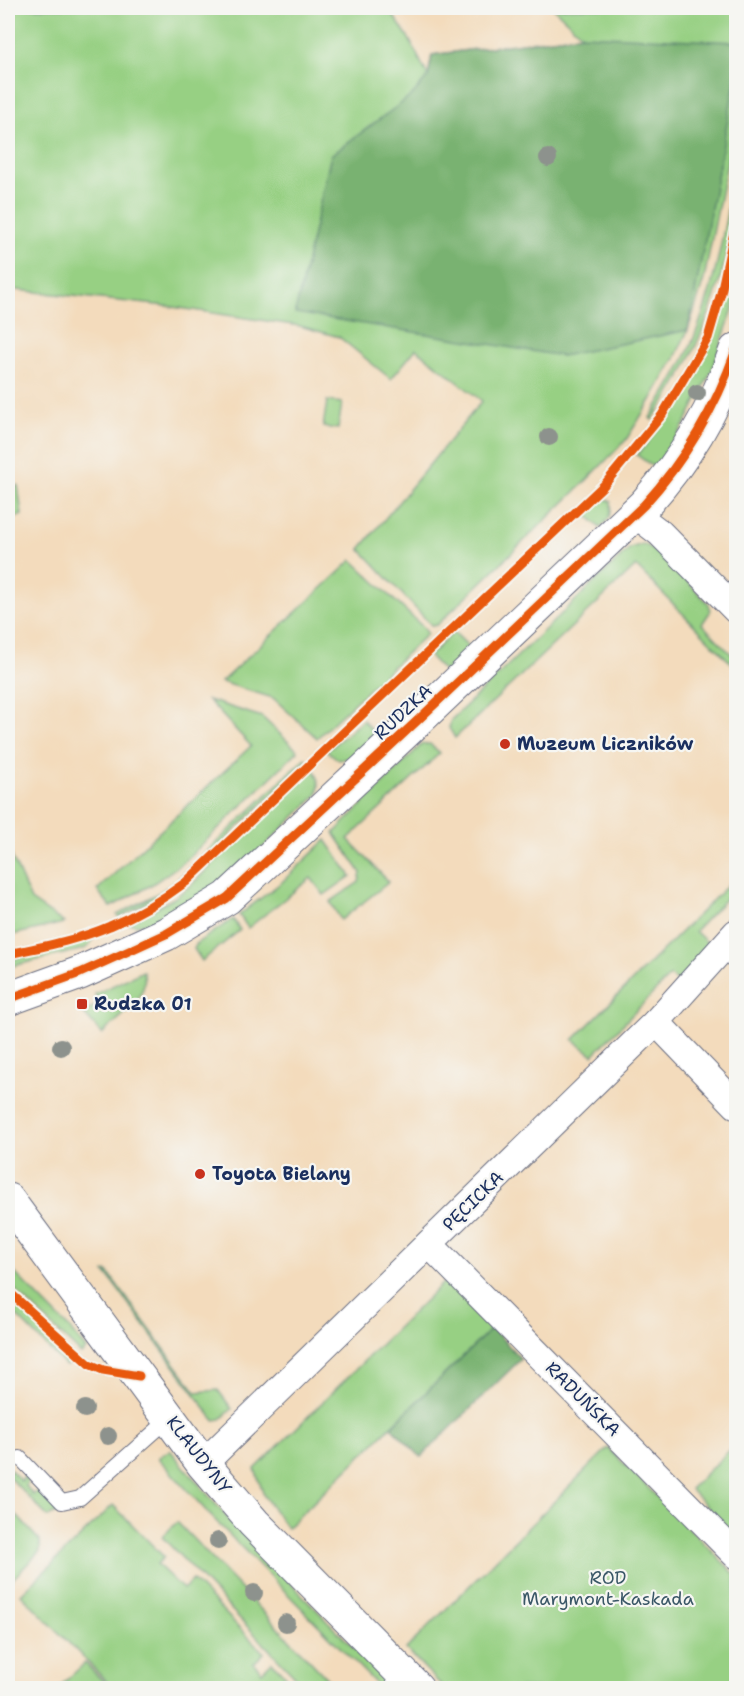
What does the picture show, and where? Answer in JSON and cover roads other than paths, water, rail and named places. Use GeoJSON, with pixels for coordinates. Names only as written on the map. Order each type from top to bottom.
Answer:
{"type":"FeatureCollection","features":[{"type":"Feature","properties":{"kind":"street","name":"RUDZKA"},"geometry":{"type":"LineString","coordinates":[[8,999],[80,973],[166,934],[227,898],[635,514],[670,474],[689,447],[721,387],[736,350]]}},
{"type":"Feature","properties":{"kind":"street"},"geometry":{"type":"LineString","coordinates":[[635,514],[660,533],[736,610]]}},
{"type":"Feature","properties":{"kind":"street","name":"PĘCICKA"},"geometry":{"type":"LineString","coordinates":[[203,1464],[656,1022],[736,933]]}},
{"type":"Feature","properties":{"kind":"street","name":"RUDZKA"},"geometry":{"type":"LineString","coordinates":[[8,978],[120,954]]}},
{"type":"Feature","properties":{"kind":"street"},"geometry":{"type":"LineString","coordinates":[[656,1022],[736,1105]]}},
{"type":"Feature","properties":{"kind":"street","name":"KLAUDYNY"},"geometry":{"type":"LineString","coordinates":[[8,1200],[203,1464],[254,1523],[417,1689]]}},
{"type":"Feature","properties":{"kind":"street","name":"RADUŃSKA"},"geometry":{"type":"LineString","coordinates":[[429,1244],[736,1555]]}},
{"type":"Feature","properties":{"kind":"lane"},"geometry":{"type":"LineString","coordinates":[[20,1458],[62,1502],[80,1498],[170,1418]]}},
{"type":"Feature","properties":{"kind":"place","name":"Muzeum Liczników"},"geometry":{"type":"Point","coordinates":[505,744]}},
{"type":"Feature","properties":{"kind":"place","name":"Rudzka 01"},"geometry":{"type":"Point","coordinates":[82,1004]}},
{"type":"Feature","properties":{"kind":"place","name":"Toyota Bielany"},"geometry":{"type":"Point","coordinates":[200,1174]}},
{"type":"Feature","properties":{"kind":"park label","name":"ROD Marymont-Kaskada"},"geometry":{"type":"Point","coordinates":[608,1588]}}]}
